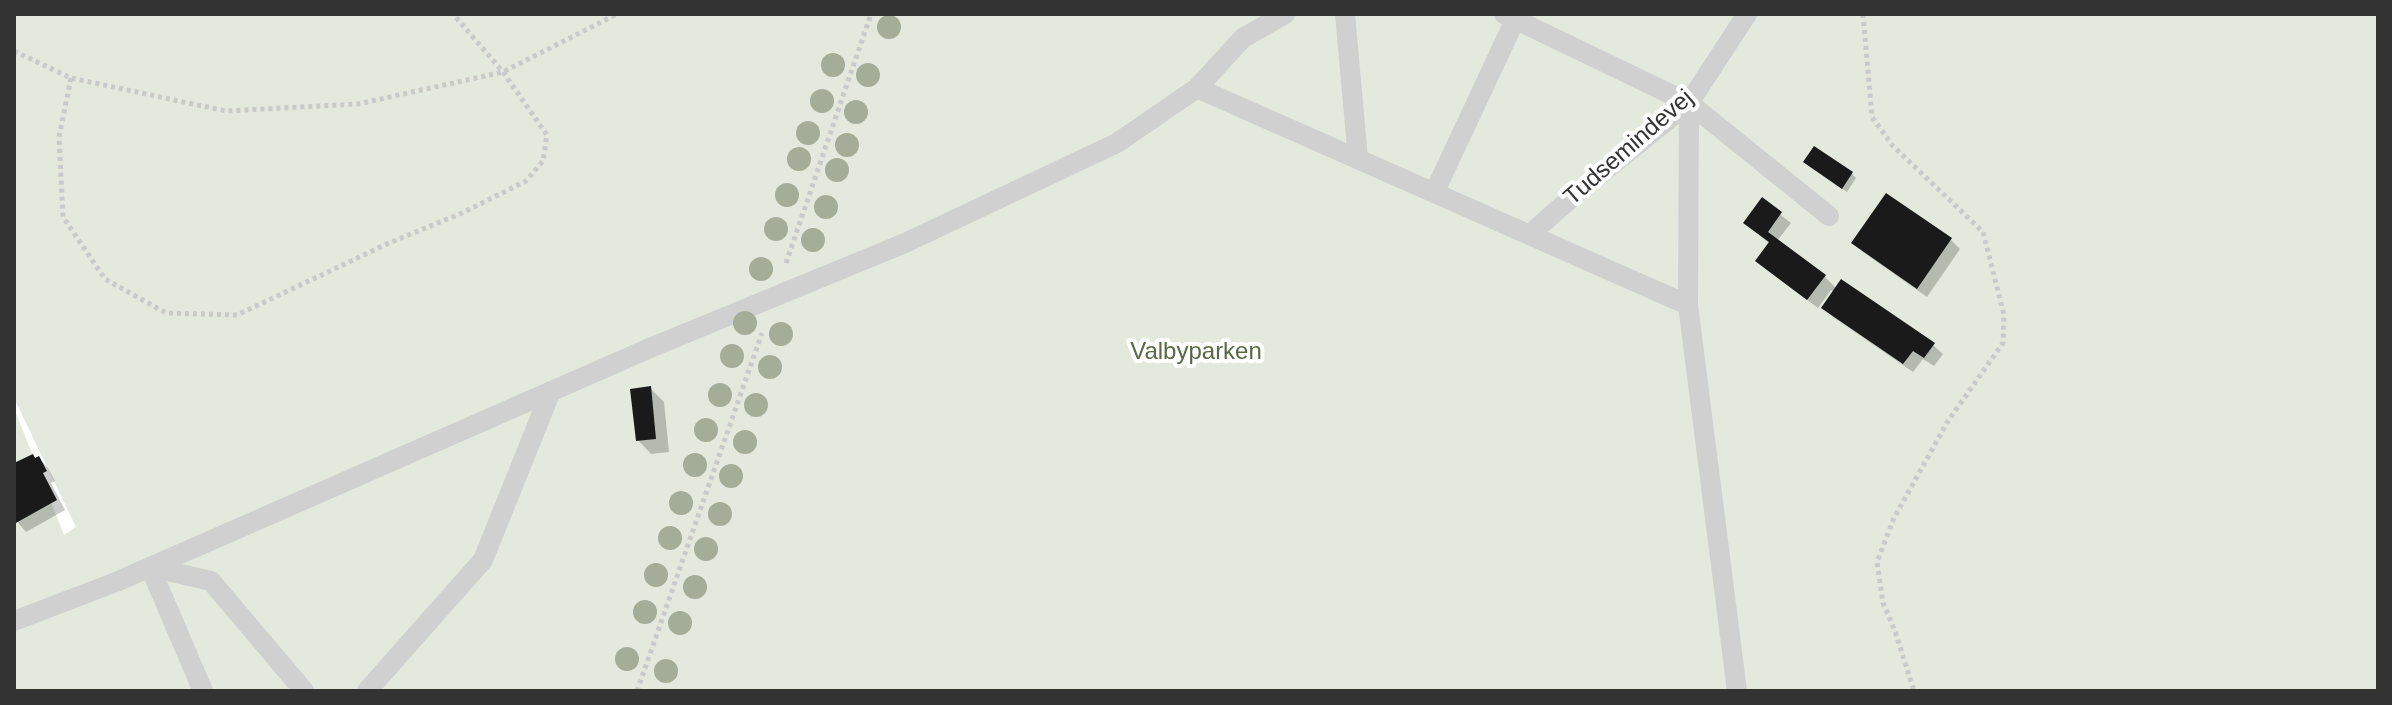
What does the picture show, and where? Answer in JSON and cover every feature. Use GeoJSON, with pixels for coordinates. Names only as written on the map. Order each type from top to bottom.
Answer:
{"type":"FeatureCollection","features":[{"type":"Feature","properties":{"kind":"lane"},"geometry":{"type":"LineString","coordinates":[[14,621],[150,567],[551,391],[905,243],[1117,143],[1197,88],[1243,38],[1285,14]]}},
{"type":"Feature","properties":{"kind":"lane"},"geometry":{"type":"LineString","coordinates":[[1345,14],[1358,159]]}},
{"type":"Feature","properties":{"kind":"lane","name":"Tudsemindevej"},"geometry":{"type":"LineString","coordinates":[[1529,235],[1689,103],[1747,14]]}},
{"type":"Feature","properties":{"kind":"lane"},"geometry":{"type":"LineString","coordinates":[[1434,193],[1510,17],[1689,103],[1829,216]]}},
{"type":"Feature","properties":{"kind":"lane"},"geometry":{"type":"LineString","coordinates":[[1197,88],[1688,305]]}},
{"type":"Feature","properties":{"kind":"lane"},"geometry":{"type":"LineString","coordinates":[[1689,103],[1688,305],[1737,691]]}},
{"type":"Feature","properties":{"kind":"lane"},"geometry":{"type":"LineString","coordinates":[[367,691],[483,560],[551,391]]}},
{"type":"Feature","properties":{"kind":"lane"},"geometry":{"type":"LineString","coordinates":[[150,567],[203,691]]}},
{"type":"Feature","properties":{"kind":"lane"},"geometry":{"type":"LineString","coordinates":[[150,567],[211,581],[304,691]]}},
{"type":"Feature","properties":{"kind":"path"},"geometry":{"type":"LineString","coordinates":[[71,78],[59,137],[63,217],[105,279],[166,313],[237,315],[526,181],[543,161],[547,135],[503,72],[453,14]]}},
{"type":"Feature","properties":{"kind":"path"},"geometry":{"type":"LineString","coordinates":[[14,51],[71,78],[226,111],[358,104],[503,72],[617,14]]}},
{"type":"Feature","properties":{"kind":"path"},"geometry":{"type":"LineString","coordinates":[[637,691],[871,14]]}},
{"type":"Feature","properties":{"kind":"path"},"geometry":{"type":"LineString","coordinates":[[1863,14],[1872,117],[1893,146],[1983,232],[2004,315],[2003,343],[1948,421],[1894,518],[1877,562],[1883,603],[1914,691]]}},
{"type":"Feature","properties":{"kind":"green space","name":"Valbyparken"},"geometry":{"type":"Polygon","coordinates":[[[14,14],[2378,14],[2378,691],[14,691],[14,408],[64,535],[76,527],[14,398],[14,14]]]}},
{"type":"Feature","properties":{"kind":"building"},"geometry":{"type":"Polygon","coordinates":[[[1814,146],[1853,172],[1842,189],[1803,162],[1814,146]]]}},
{"type":"Feature","properties":{"kind":"building"},"geometry":{"type":"Polygon","coordinates":[[[1886,193],[1952,238],[1917,289],[1851,243],[1886,193]]]}},
{"type":"Feature","properties":{"kind":"building"},"geometry":{"type":"Polygon","coordinates":[[[1762,197],[1782,212],[1768,232],[1826,275],[1807,300],[1755,261],[1769,242],[1743,223],[1762,197]]]}},
{"type":"Feature","properties":{"kind":"building"},"geometry":{"type":"Polygon","coordinates":[[[1841,279],[1935,343],[1924,358],[1913,351],[1903,364],[1821,308],[1841,279]]]}},
{"type":"Feature","properties":{"kind":"building"},"geometry":{"type":"Polygon","coordinates":[[[651,386],[656,439],[636,441],[630,389],[651,386]]]}},
{"type":"Feature","properties":{"kind":"building"},"geometry":{"type":"Polygon","coordinates":[[[33,454],[35,458],[39,456],[47,471],[43,473],[57,500],[14,524],[14,463],[33,454]]]}}]}
